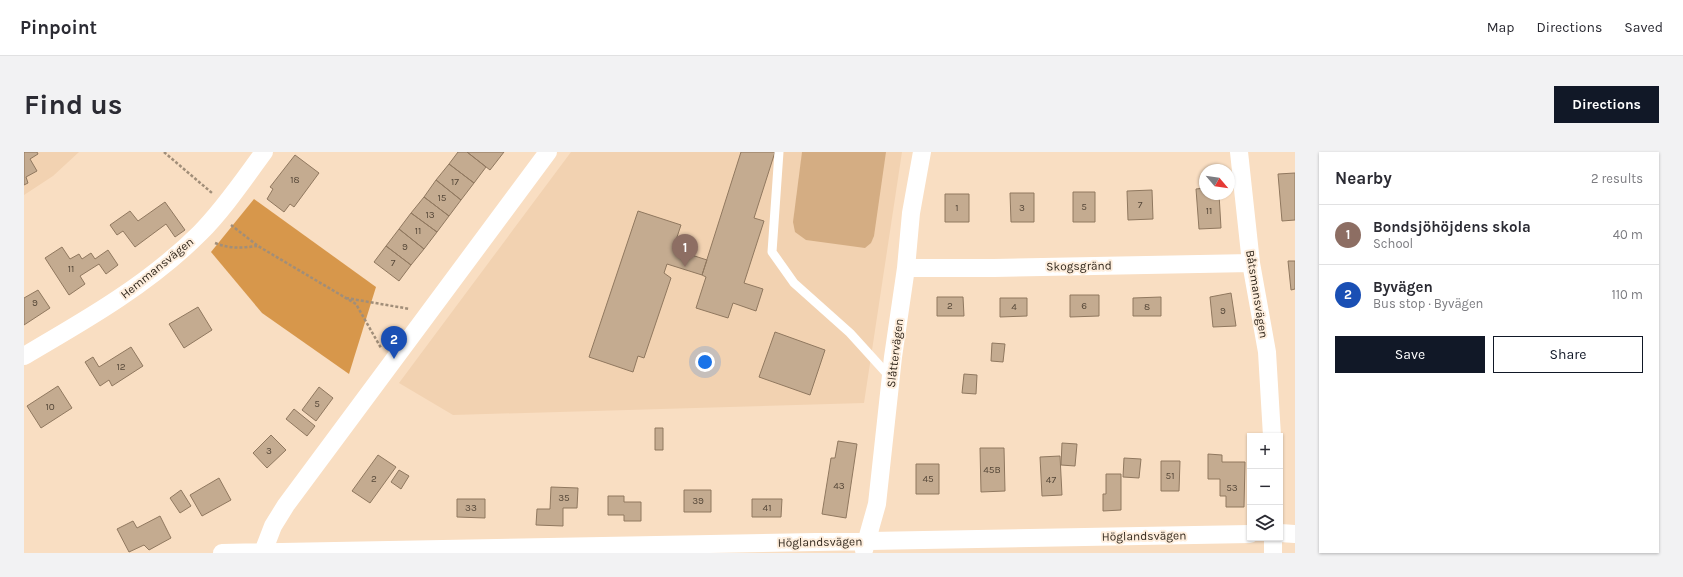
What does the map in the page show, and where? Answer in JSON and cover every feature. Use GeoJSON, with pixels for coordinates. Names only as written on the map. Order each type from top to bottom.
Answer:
{"type":"FeatureCollection","features":[{"type":"Feature","properties":{"kind":"street","name":"Hemmansvägen"},"geometry":{"type":"LineString","coordinates":[[24,356],[89,318],[140,284],[201,232],[264,152]]}},
{"type":"Feature","properties":{"kind":"street"},"geometry":{"type":"LineString","coordinates":[[263,552],[273,526],[286,505],[548,152]]}},
{"type":"Feature","properties":{"kind":"street","name":"Slåttervägen"},"geometry":{"type":"LineString","coordinates":[[865,547],[878,504],[891,378],[906,268],[911,213],[922,152]]}},
{"type":"Feature","properties":{"kind":"street","name":"Båtsmansvägen"},"geometry":{"type":"LineString","coordinates":[[1239,152],[1251,262],[1267,352],[1272,433]]}},
{"type":"Feature","properties":{"kind":"street","name":"Skogsgränd"},"geometry":{"type":"LineString","coordinates":[[906,268],[994,268],[1251,262]]}},
{"type":"Feature","properties":{"kind":"street"},"geometry":{"type":"LineString","coordinates":[[1283,533],[1295,534]]}},
{"type":"Feature","properties":{"kind":"street","name":"Höglandsvägen"},"geometry":{"type":"LineString","coordinates":[[222,553],[1100,545],[1247,534]]}},
{"type":"Feature","properties":{"kind":"street"},"geometry":{"type":"LineString","coordinates":[[1273,541],[1273,553]]}},
{"type":"Feature","properties":{"kind":"lane"},"geometry":{"type":"LineString","coordinates":[[779,152],[772,252],[794,283],[850,333],[891,378]]}},
{"type":"Feature","properties":{"kind":"path"},"geometry":{"type":"LineString","coordinates":[[164,152],[214,195],[220,209],[258,246],[356,304],[383,351],[394,359]]}},
{"type":"Feature","properties":{"kind":"path"},"geometry":{"type":"LineString","coordinates":[[201,232],[213,242],[227,247],[243,248],[258,246]]}},
{"type":"Feature","properties":{"kind":"path"},"geometry":{"type":"LineString","coordinates":[[344,297],[408,308],[425,318]]}},
{"type":"Feature","properties":{"kind":"shaded area"},"geometry":{"type":"Polygon","coordinates":[[[24,152],[79,152],[53,176],[24,195],[24,152]]]}},
{"type":"Feature","properties":{"kind":"shaded area"},"geometry":{"type":"Polygon","coordinates":[[[571,152],[902,152],[864,403],[453,415],[399,383],[571,152]]]}},
{"type":"Feature","properties":{"kind":"shaded area"},"geometry":{"type":"Polygon","coordinates":[[[802,152],[886,152],[874,236],[871,243],[865,248],[806,240],[795,232],[793,222],[802,152]]]}},
{"type":"Feature","properties":{"kind":"shaded area"},"geometry":{"type":"Polygon","coordinates":[[[254,199],[376,287],[349,374],[262,313],[211,252],[254,199]]]}},
{"type":"Feature","properties":{"kind":"building"},"geometry":{"type":"Polygon","coordinates":[[[24,152],[37,152],[38,154],[30,159],[37,171],[26,177],[28,183],[24,185],[24,152]]]}},
{"type":"Feature","properties":{"kind":"building"},"geometry":{"type":"Polygon","coordinates":[[[458,152],[467,152],[486,167],[474,183],[449,164],[458,152]]]}},
{"type":"Feature","properties":{"kind":"building"},"geometry":{"type":"Polygon","coordinates":[[[467,152],[504,152],[490,170],[467,152]]]}},
{"type":"Feature","properties":{"kind":"building"},"geometry":{"type":"Polygon","coordinates":[[[741,152],[775,152],[754,218],[764,221],[744,283],[763,289],[756,311],[733,303],[728,318],[696,308],[706,277],[702,275],[741,152]]]}},
{"type":"Feature","properties":{"kind":"building"},"geometry":{"type":"Polygon","coordinates":[[[295,155],[319,173],[294,207],[290,204],[284,212],[267,199],[273,189],[270,187],[295,155]]]}},
{"type":"Feature","properties":{"kind":"building"},"geometry":{"type":"Polygon","coordinates":[[[449,164],[474,183],[461,200],[436,180],[449,164]]]}},
{"type":"Feature","properties":{"kind":"building"},"geometry":{"type":"Polygon","coordinates":[[[1295,173],[1295,220],[1282,221],[1278,174],[1295,173]]]}},
{"type":"Feature","properties":{"kind":"building"},"geometry":{"type":"Polygon","coordinates":[[[436,180],[461,200],[449,216],[424,197],[436,180]]]}},
{"type":"Feature","properties":{"kind":"building"},"geometry":{"type":"Polygon","coordinates":[[[1196,189],[1199,189],[1199,200],[1219,200],[1221,228],[1199,229],[1196,189]]]}},
{"type":"Feature","properties":{"kind":"building"},"geometry":{"type":"Polygon","coordinates":[[[1152,190],[1153,219],[1128,220],[1127,191],[1152,190]]]}},
{"type":"Feature","properties":{"kind":"building"},"geometry":{"type":"Polygon","coordinates":[[[1073,192],[1095,192],[1095,222],[1073,222],[1073,192]]]}},
{"type":"Feature","properties":{"kind":"building"},"geometry":{"type":"Polygon","coordinates":[[[1010,193],[1034,193],[1034,222],[1011,222],[1010,193]]]}},
{"type":"Feature","properties":{"kind":"building"},"geometry":{"type":"Polygon","coordinates":[[[945,194],[969,194],[969,222],[945,222],[945,194]]]}},
{"type":"Feature","properties":{"kind":"building"},"geometry":{"type":"Polygon","coordinates":[[[424,197],[449,216],[437,232],[411,213],[424,197]]]}},
{"type":"Feature","properties":{"kind":"building"},"geometry":{"type":"Polygon","coordinates":[[[165,202],[185,230],[175,237],[166,224],[135,247],[123,231],[117,235],[110,225],[130,211],[138,221],[165,202]]]}},
{"type":"Feature","properties":{"kind":"building"},"geometry":{"type":"Polygon","coordinates":[[[638,211],[681,225],[673,249],[707,260],[702,275],[667,264],[664,273],[671,278],[644,358],[638,356],[633,372],[589,357],[638,211]]]}},
{"type":"Feature","properties":{"kind":"building"},"geometry":{"type":"Polygon","coordinates":[[[411,213],[437,232],[424,249],[399,229],[411,213]]]}},
{"type":"Feature","properties":{"kind":"building"},"geometry":{"type":"Polygon","coordinates":[[[399,229],[424,249],[411,265],[386,246],[399,229]]]}},
{"type":"Feature","properties":{"kind":"building"},"geometry":{"type":"Polygon","coordinates":[[[386,246],[411,265],[399,281],[374,262],[386,246]]]}},
{"type":"Feature","properties":{"kind":"building"},"geometry":{"type":"Polygon","coordinates":[[[62,247],[70,259],[79,254],[82,259],[91,253],[95,259],[108,250],[118,265],[106,274],[99,264],[80,276],[85,284],[69,295],[45,258],[62,247]]]}},
{"type":"Feature","properties":{"kind":"building"},"geometry":{"type":"Polygon","coordinates":[[[1288,261],[1295,261],[1295,289],[1291,290],[1288,261]]]}},
{"type":"Feature","properties":{"kind":"building"},"geometry":{"type":"Polygon","coordinates":[[[38,290],[50,308],[24,325],[24,298],[38,290]]]}},
{"type":"Feature","properties":{"kind":"building"},"geometry":{"type":"Polygon","coordinates":[[[1231,293],[1236,326],[1213,327],[1210,297],[1231,293]]]}},
{"type":"Feature","properties":{"kind":"building"},"geometry":{"type":"Polygon","coordinates":[[[1070,295],[1099,295],[1099,316],[1070,317],[1070,295]]]}},
{"type":"Feature","properties":{"kind":"building"},"geometry":{"type":"Polygon","coordinates":[[[937,297],[963,297],[964,316],[937,316],[937,297]]]}},
{"type":"Feature","properties":{"kind":"building"},"geometry":{"type":"Polygon","coordinates":[[[1161,297],[1161,316],[1133,316],[1133,298],[1161,297]]]}},
{"type":"Feature","properties":{"kind":"building"},"geometry":{"type":"Polygon","coordinates":[[[1000,298],[1027,298],[1027,316],[1000,317],[1000,298]]]}},
{"type":"Feature","properties":{"kind":"building"},"geometry":{"type":"Polygon","coordinates":[[[198,307],[212,330],[184,348],[169,324],[198,307]]]}},
{"type":"Feature","properties":{"kind":"building"},"geometry":{"type":"Polygon","coordinates":[[[775,332],[825,350],[810,395],[759,377],[775,332]]]}},
{"type":"Feature","properties":{"kind":"building"},"geometry":{"type":"Polygon","coordinates":[[[992,343],[1005,344],[1003,362],[991,361],[992,343]]]}},
{"type":"Feature","properties":{"kind":"building"},"geometry":{"type":"Polygon","coordinates":[[[131,347],[143,366],[112,386],[109,380],[100,386],[85,362],[93,357],[99,367],[131,347]]]}},
{"type":"Feature","properties":{"kind":"building"},"geometry":{"type":"Polygon","coordinates":[[[964,374],[977,375],[976,394],[962,393],[964,374]]]}},
{"type":"Feature","properties":{"kind":"building"},"geometry":{"type":"Polygon","coordinates":[[[58,386],[72,408],[41,428],[27,406],[58,386]]]}},
{"type":"Feature","properties":{"kind":"building"},"geometry":{"type":"Polygon","coordinates":[[[319,387],[333,398],[316,421],[302,410],[319,387]]]}},
{"type":"Feature","properties":{"kind":"building"},"geometry":{"type":"Polygon","coordinates":[[[294,409],[315,426],[307,436],[286,419],[294,409]]]}},
{"type":"Feature","properties":{"kind":"building"},"geometry":{"type":"Polygon","coordinates":[[[655,428],[663,428],[663,450],[655,450],[655,428]]]}},
{"type":"Feature","properties":{"kind":"building"},"geometry":{"type":"Polygon","coordinates":[[[271,435],[286,450],[267,468],[253,453],[271,435]]]}},
{"type":"Feature","properties":{"kind":"building"},"geometry":{"type":"Polygon","coordinates":[[[838,441],[857,444],[846,518],[822,514],[831,458],[835,458],[838,441]]]}},
{"type":"Feature","properties":{"kind":"building"},"geometry":{"type":"Polygon","coordinates":[[[1062,443],[1077,444],[1075,466],[1061,465],[1062,443]]]}},
{"type":"Feature","properties":{"kind":"building"},"geometry":{"type":"Polygon","coordinates":[[[980,448],[1004,448],[1005,491],[981,492],[980,448]]]}},
{"type":"Feature","properties":{"kind":"building"},"geometry":{"type":"Polygon","coordinates":[[[1208,454],[1222,455],[1222,462],[1245,462],[1244,507],[1226,507],[1226,496],[1220,496],[1220,479],[1208,479],[1208,454]]]}},
{"type":"Feature","properties":{"kind":"building"},"geometry":{"type":"Polygon","coordinates":[[[378,455],[396,467],[370,503],[352,491],[378,455]]]}},
{"type":"Feature","properties":{"kind":"building"},"geometry":{"type":"Polygon","coordinates":[[[1060,456],[1062,495],[1042,496],[1040,457],[1060,456]]]}},
{"type":"Feature","properties":{"kind":"building"},"geometry":{"type":"Polygon","coordinates":[[[1124,458],[1141,459],[1139,478],[1123,477],[1124,458]]]}},
{"type":"Feature","properties":{"kind":"building"},"geometry":{"type":"Polygon","coordinates":[[[1161,461],[1180,461],[1179,491],[1161,491],[1161,461]]]}},
{"type":"Feature","properties":{"kind":"building"},"geometry":{"type":"Polygon","coordinates":[[[916,464],[939,464],[939,494],[916,494],[916,464]]]}},
{"type":"Feature","properties":{"kind":"building"},"geometry":{"type":"Polygon","coordinates":[[[399,470],[409,476],[401,489],[391,482],[399,470]]]}},
{"type":"Feature","properties":{"kind":"building"},"geometry":{"type":"Polygon","coordinates":[[[1106,474],[1121,474],[1121,510],[1103,511],[1103,494],[1106,494],[1106,474]]]}},
{"type":"Feature","properties":{"kind":"building"},"geometry":{"type":"Polygon","coordinates":[[[219,478],[231,500],[202,516],[190,495],[219,478]]]}},
{"type":"Feature","properties":{"kind":"building"},"geometry":{"type":"Polygon","coordinates":[[[551,487],[578,488],[577,508],[563,508],[563,526],[536,525],[537,509],[550,509],[551,487]]]}},
{"type":"Feature","properties":{"kind":"building"},"geometry":{"type":"Polygon","coordinates":[[[181,490],[191,506],[180,513],[170,498],[181,490]]]}},
{"type":"Feature","properties":{"kind":"building"},"geometry":{"type":"Polygon","coordinates":[[[684,490],[711,490],[711,512],[684,512],[684,490]]]}},
{"type":"Feature","properties":{"kind":"building"},"geometry":{"type":"Polygon","coordinates":[[[608,496],[624,496],[624,502],[641,502],[641,521],[624,521],[624,515],[608,515],[608,496]]]}},
{"type":"Feature","properties":{"kind":"building"},"geometry":{"type":"Polygon","coordinates":[[[457,499],[485,499],[485,518],[457,517],[457,499]]]}},
{"type":"Feature","properties":{"kind":"building"},"geometry":{"type":"Polygon","coordinates":[[[752,499],[782,499],[781,517],[752,517],[752,499]]]}},
{"type":"Feature","properties":{"kind":"building"},"geometry":{"type":"Polygon","coordinates":[[[160,516],[171,538],[149,550],[144,545],[129,552],[117,529],[133,521],[137,528],[160,516]]]}},
{"type":"Feature","properties":{"kind":"place","name":"Bondsjöhöjdens skola"},"geometry":{"type":"Point","coordinates":[685,267]}},
{"type":"Feature","properties":{"kind":"place","name":"Byvägen"},"geometry":{"type":"Point","coordinates":[394,359]}}]}
